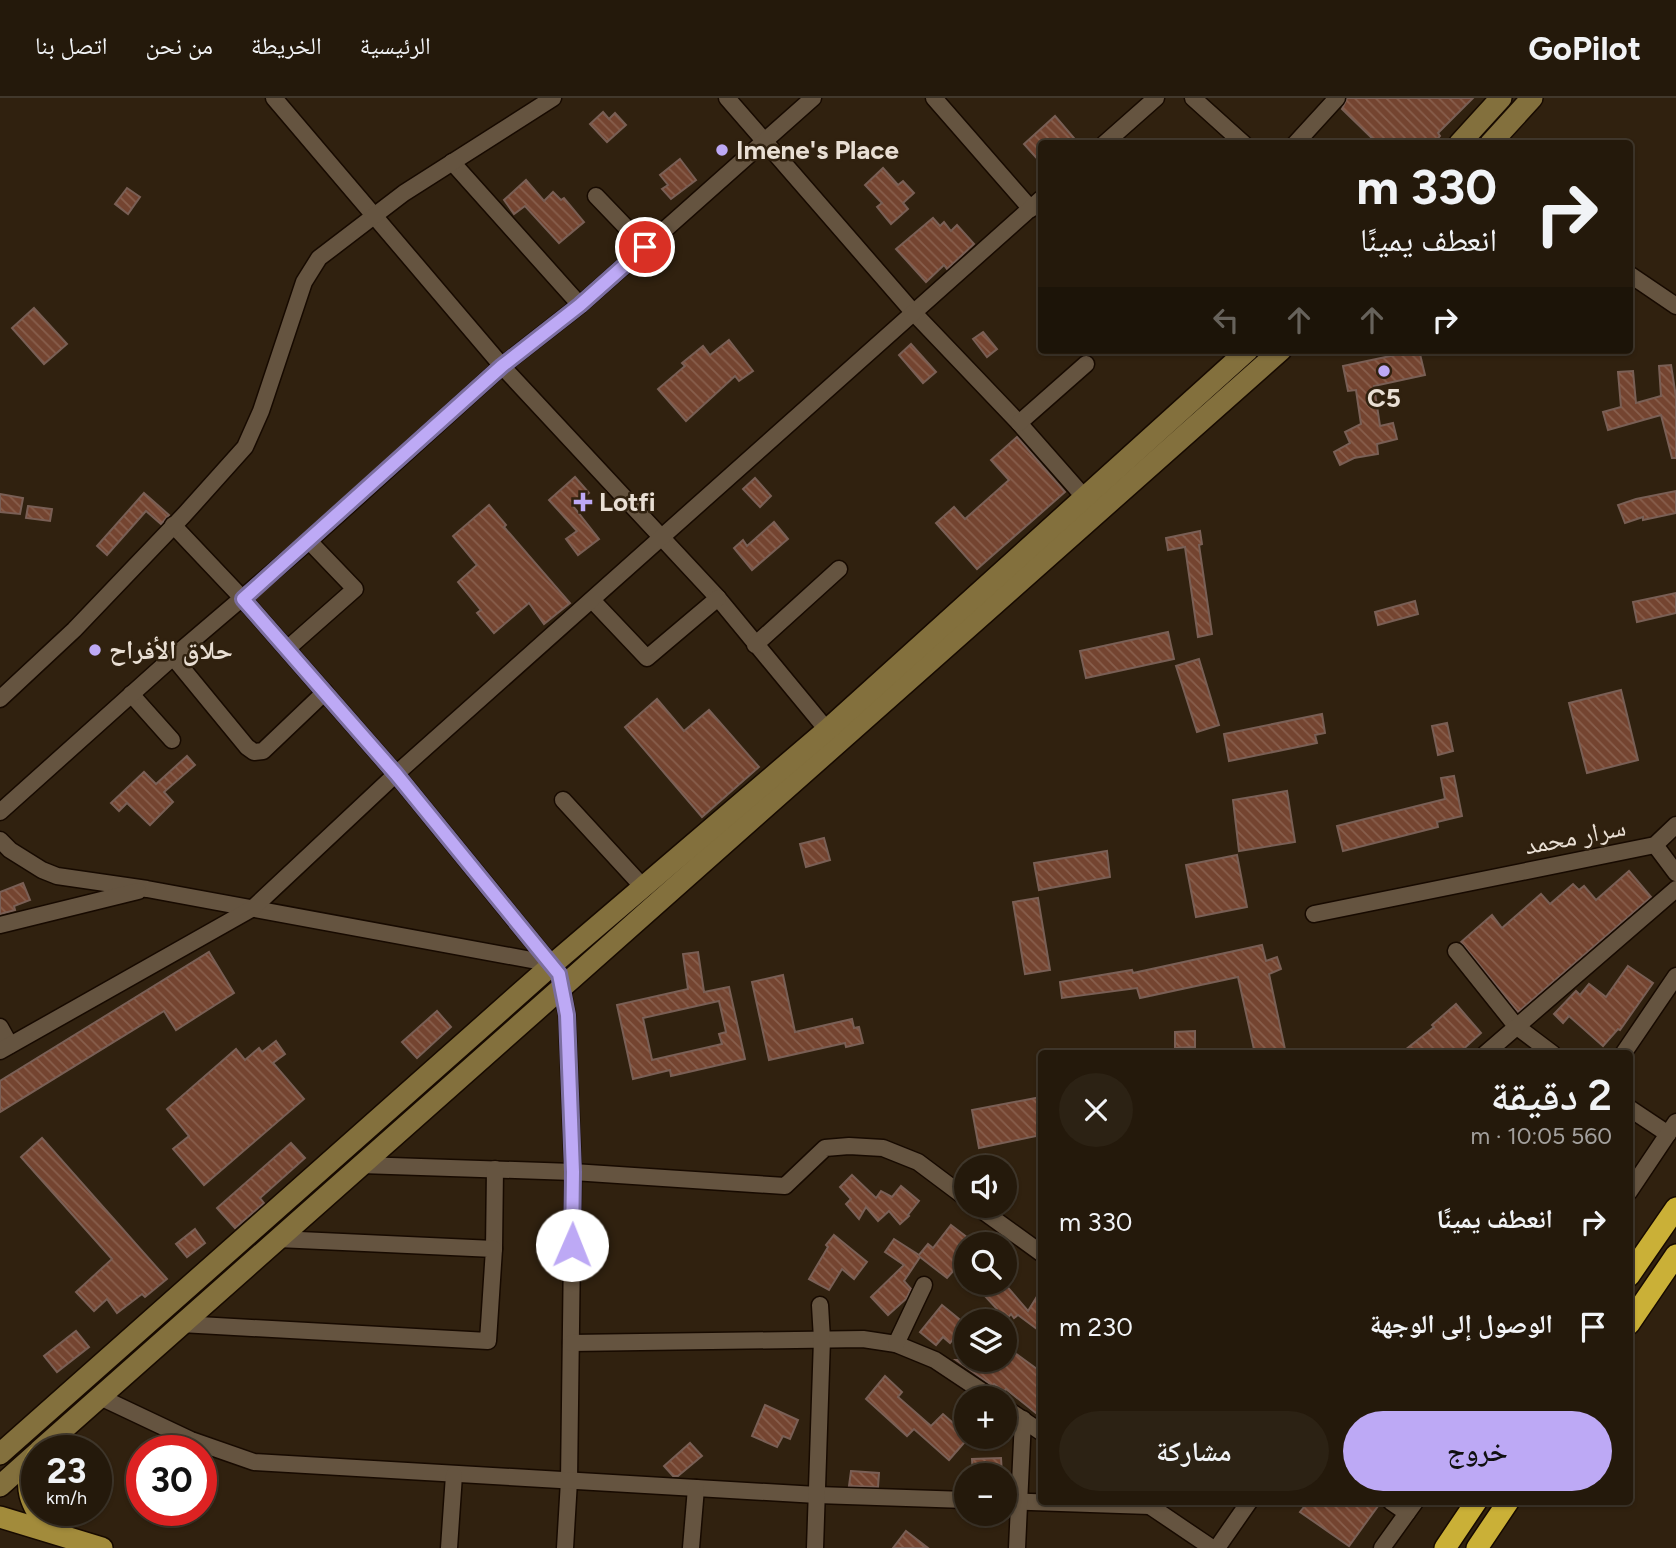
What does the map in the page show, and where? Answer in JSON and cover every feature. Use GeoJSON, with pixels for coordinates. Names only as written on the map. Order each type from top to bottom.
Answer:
{"type":"FeatureCollection","features":[{"type":"Feature","properties":{"kind":"highway"},"geometry":{"type":"LineString","coordinates":[[1633,1270],[1676,1208]]}},
{"type":"Feature","properties":{"kind":"highway"},"geometry":{"type":"LineString","coordinates":[[1633,1318],[1676,1255]]}},
{"type":"Feature","properties":{"kind":"highway"},"geometry":{"type":"LineString","coordinates":[[1445,1548],[1474,1505]]}},
{"type":"Feature","properties":{"kind":"highway"},"geometry":{"type":"LineString","coordinates":[[1476,1548],[1506,1505]]}},
{"type":"Feature","properties":{"kind":"main road"},"geometry":{"type":"LineString","coordinates":[[0,1517],[102,1548]]}},
{"type":"Feature","properties":{"kind":"main road"},"geometry":{"type":"LineString","coordinates":[[47,1526],[50,1531]]}},
{"type":"Feature","properties":{"kind":"street"},"geometry":{"type":"LineString","coordinates":[[274,98],[502,366],[718,598],[833,734]]}},
{"type":"Feature","properties":{"kind":"street"},"geometry":{"type":"LineString","coordinates":[[0,699],[74,630],[245,447],[261,411],[304,282],[319,258],[404,192],[553,98]]}},
{"type":"Feature","properties":{"kind":"street"},"geometry":{"type":"LineString","coordinates":[[727,98],[914,312],[1085,498]]}},
{"type":"Feature","properties":{"kind":"street"},"geometry":{"type":"LineString","coordinates":[[0,812],[173,657],[309,541],[502,366],[580,305],[813,98]]}},
{"type":"Feature","properties":{"kind":"street"},"geometry":{"type":"LineString","coordinates":[[0,1027],[5,1048],[253,908],[396,774],[1036,204],[934,98]]}},
{"type":"Feature","properties":{"kind":"street"},"geometry":{"type":"LineString","coordinates":[[1109,140],[1156,98]]}},
{"type":"Feature","properties":{"kind":"street"},"geometry":{"type":"LineString","coordinates":[[1193,98],[1240,140]]}},
{"type":"Feature","properties":{"kind":"street"},"geometry":{"type":"LineString","coordinates":[[1299,140],[1337,98]]}},
{"type":"Feature","properties":{"kind":"street"},"geometry":{"type":"LineString","coordinates":[[1463,140],[1500,98]]}},
{"type":"Feature","properties":{"kind":"street"},"geometry":{"type":"LineString","coordinates":[[1494,140],[1532,98]]}},
{"type":"Feature","properties":{"kind":"street"},"geometry":{"type":"LineString","coordinates":[[453,162],[580,305]]}},
{"type":"Feature","properties":{"kind":"street"},"geometry":{"type":"LineString","coordinates":[[596,196],[645,247]]}},
{"type":"Feature","properties":{"kind":"street"},"geometry":{"type":"LineString","coordinates":[[1633,277],[1676,306]]}},
{"type":"Feature","properties":{"kind":"street"},"geometry":{"type":"LineString","coordinates":[[57,1435],[563,986],[1237,354]]}},
{"type":"Feature","properties":{"kind":"street"},"geometry":{"type":"LineString","coordinates":[[0,1454],[553,964],[643,887],[833,734],[1276,354]]}},
{"type":"Feature","properties":{"kind":"street"},"geometry":{"type":"LineString","coordinates":[[1019,424],[1086,364]]}},
{"type":"Feature","properties":{"kind":"street"},"geometry":{"type":"LineString","coordinates":[[173,525],[243,599],[396,774],[553,964],[563,986],[567,1015],[573,1172],[569,1481],[565,1548]]}},
{"type":"Feature","properties":{"kind":"street"},"geometry":{"type":"LineString","coordinates":[[287,649],[355,589],[309,541]]}},
{"type":"Feature","properties":{"kind":"street"},"geometry":{"type":"LineString","coordinates":[[755,645],[839,569]]}},
{"type":"Feature","properties":{"kind":"street"},"geometry":{"type":"LineString","coordinates":[[592,600],[647,658],[718,598]]}},
{"type":"Feature","properties":{"kind":"street"},"geometry":{"type":"LineString","coordinates":[[173,657],[254,752],[263,751],[325,692]]}},
{"type":"Feature","properties":{"kind":"street"},"geometry":{"type":"LineString","coordinates":[[131,694],[172,740]]}},
{"type":"Feature","properties":{"kind":"street"},"geometry":{"type":"LineString","coordinates":[[563,800],[643,887]]}},
{"type":"Feature","properties":{"kind":"street","name":"سرار محمد"},"geometry":{"type":"LineString","coordinates":[[1314,914],[1655,845],[1676,825]]}},
{"type":"Feature","properties":{"kind":"street"},"geometry":{"type":"LineString","coordinates":[[0,840],[10,850],[41,870],[57,876],[147,889],[553,964]]}},
{"type":"Feature","properties":{"kind":"street"},"geometry":{"type":"LineString","coordinates":[[1655,845],[1676,873]]}},
{"type":"Feature","properties":{"kind":"street"},"geometry":{"type":"LineString","coordinates":[[0,925],[147,889]]}},
{"type":"Feature","properties":{"kind":"street"},"geometry":{"type":"LineString","coordinates":[[1489,1050],[1676,889]]}},
{"type":"Feature","properties":{"kind":"street"},"geometry":{"type":"LineString","coordinates":[[1456,951],[1516,1026],[1548,1050]]}},
{"type":"Feature","properties":{"kind":"street"},"geometry":{"type":"LineString","coordinates":[[1626,1050],[1676,976]]}},
{"type":"Feature","properties":{"kind":"street"},"geometry":{"type":"LineString","coordinates":[[1633,1110],[1672,1128],[1633,1186]]}},
{"type":"Feature","properties":{"kind":"street"},"geometry":{"type":"LineString","coordinates":[[361,1165],[573,1172],[785,1186],[825,1148],[849,1146],[883,1148],[918,1162],[954,1189]]}},
{"type":"Feature","properties":{"kind":"street"},"geometry":{"type":"LineString","coordinates":[[181,1324],[488,1341],[494,1249],[495,1170]]}},
{"type":"Feature","properties":{"kind":"street"},"geometry":{"type":"LineString","coordinates":[[993,1218],[1038,1251]]}},
{"type":"Feature","properties":{"kind":"street"},"geometry":{"type":"LineString","coordinates":[[278,1239],[494,1249]]}},
{"type":"Feature","properties":{"kind":"street"},"geometry":{"type":"LineString","coordinates":[[231,1249],[247,1266]]}},
{"type":"Feature","properties":{"kind":"street"},"geometry":{"type":"LineString","coordinates":[[895,1344],[924,1285]]}},
{"type":"Feature","properties":{"kind":"street"},"geometry":{"type":"LineString","coordinates":[[815,1548],[822,1339],[820,1304]]}},
{"type":"Feature","properties":{"kind":"street"},"geometry":{"type":"LineString","coordinates":[[571,1343],[863,1339],[895,1344],[935,1360],[974,1386]]}},
{"type":"Feature","properties":{"kind":"street"},"geometry":{"type":"LineString","coordinates":[[100,1397],[191,1440],[254,1462],[817,1495],[954,1500]]}},
{"type":"Feature","properties":{"kind":"street"},"geometry":{"type":"LineString","coordinates":[[1017,1415],[1038,1430]]}},
{"type":"Feature","properties":{"kind":"street"},"geometry":{"type":"LineString","coordinates":[[1017,1464],[1023,1419]]}},
{"type":"Feature","properties":{"kind":"street"},"geometry":{"type":"LineString","coordinates":[[0,1486],[21,1467]]}},
{"type":"Feature","properties":{"kind":"street"},"geometry":{"type":"LineString","coordinates":[[449,1548],[454,1475]]}},
{"type":"Feature","properties":{"kind":"street"},"geometry":{"type":"LineString","coordinates":[[691,1548],[696,1488]]}},
{"type":"Feature","properties":{"kind":"street"},"geometry":{"type":"LineString","coordinates":[[1017,1501],[1038,1502]]}},
{"type":"Feature","properties":{"kind":"street"},"geometry":{"type":"LineString","coordinates":[[1148,1505],[1212,1548]]}},
{"type":"Feature","properties":{"kind":"street"},"geometry":{"type":"LineString","coordinates":[[1217,1548],[1247,1505]]}},
{"type":"Feature","properties":{"kind":"street"},"geometry":{"type":"LineString","coordinates":[[1382,1548],[1411,1507]]}},
{"type":"Feature","properties":{"kind":"street"},"geometry":{"type":"LineString","coordinates":[[1015,1526],[1017,1548]]}},
{"type":"Feature","properties":{"kind":"building"},"geometry":{"type":"Polygon","coordinates":[[[1347,98],[1473,98],[1438,133],[1440,136],[1436,140],[1374,140],[1342,109],[1347,98]]]}},
{"type":"Feature","properties":{"kind":"building"},"geometry":{"type":"Polygon","coordinates":[[[603,112],[609,119],[615,113],[626,125],[607,142],[590,124],[603,112]]]}},
{"type":"Feature","properties":{"kind":"building"},"geometry":{"type":"Polygon","coordinates":[[[1055,116],[1076,140],[1038,140],[1038,160],[1024,144],[1055,116]]]}},
{"type":"Feature","properties":{"kind":"building"},"geometry":{"type":"Polygon","coordinates":[[[680,159],[696,180],[671,199],[662,189],[668,185],[660,175],[680,159]]]}},
{"type":"Feature","properties":{"kind":"building"},"geometry":{"type":"Polygon","coordinates":[[[883,168],[898,185],[903,181],[914,193],[903,203],[908,209],[891,224],[877,207],[882,203],[865,185],[883,168]]]}},
{"type":"Feature","properties":{"kind":"building"},"geometry":{"type":"Polygon","coordinates":[[[526,180],[544,201],[553,192],[561,200],[564,198],[584,222],[559,243],[525,206],[514,214],[504,200],[526,180]]]}},
{"type":"Feature","properties":{"kind":"building"},"geometry":{"type":"Polygon","coordinates":[[[127,188],[140,197],[128,214],[115,204],[127,188]]]}},
{"type":"Feature","properties":{"kind":"building"},"geometry":{"type":"Polygon","coordinates":[[[933,218],[940,226],[944,222],[951,231],[957,225],[974,244],[947,269],[944,265],[926,282],[896,249],[933,218]]]}},
{"type":"Feature","properties":{"kind":"building"},"geometry":{"type":"Polygon","coordinates":[[[34,308],[67,344],[44,364],[12,328],[34,308]]]}},
{"type":"Feature","properties":{"kind":"building"},"geometry":{"type":"Polygon","coordinates":[[[983,332],[997,349],[987,357],[973,339],[983,332]]]}},
{"type":"Feature","properties":{"kind":"building"},"geometry":{"type":"Polygon","coordinates":[[[729,340],[753,371],[739,381],[735,376],[686,421],[658,389],[685,366],[682,363],[703,346],[710,355],[729,340]]]}},
{"type":"Feature","properties":{"kind":"building"},"geometry":{"type":"Polygon","coordinates":[[[911,344],[936,372],[923,383],[899,355],[911,344]]]}},
{"type":"Feature","properties":{"kind":"building"},"geometry":{"type":"Polygon","coordinates":[[[1400,354],[1420,354],[1425,375],[1374,386],[1380,426],[1393,423],[1397,439],[1377,444],[1378,454],[1354,458],[1340,465],[1334,452],[1350,443],[1345,432],[1361,424],[1356,390],[1348,391],[1343,366],[1400,354]]]}},
{"type":"Feature","properties":{"kind":"building"},"geometry":{"type":"Polygon","coordinates":[[[1671,365],[1676,397],[1676,458],[1672,458],[1661,415],[1608,430],[1603,412],[1621,407],[1618,372],[1633,371],[1636,403],[1661,396],[1659,366],[1671,365]]]}},
{"type":"Feature","properties":{"kind":"building"},"geometry":{"type":"Polygon","coordinates":[[[1017,437],[1065,492],[977,569],[936,523],[954,507],[965,519],[1009,480],[991,460],[1017,437]]]}},
{"type":"Feature","properties":{"kind":"building"},"geometry":{"type":"Polygon","coordinates":[[[575,477],[589,493],[573,506],[599,539],[578,555],[566,539],[577,531],[549,500],[575,477]]]}},
{"type":"Feature","properties":{"kind":"building"},"geometry":{"type":"Polygon","coordinates":[[[755,478],[771,496],[760,507],[743,489],[755,478]]]}},
{"type":"Feature","properties":{"kind":"building"},"geometry":{"type":"Polygon","coordinates":[[[1676,491],[1676,513],[1643,520],[1643,517],[1625,523],[1618,505],[1676,491]]]}},
{"type":"Feature","properties":{"kind":"building"},"geometry":{"type":"Polygon","coordinates":[[[144,493],[169,515],[161,524],[146,511],[107,555],[97,546],[144,493]]]}},
{"type":"Feature","properties":{"kind":"building"},"geometry":{"type":"Polygon","coordinates":[[[0,494],[23,498],[20,514],[0,512],[0,494]]]}},
{"type":"Feature","properties":{"kind":"building"},"geometry":{"type":"Polygon","coordinates":[[[489,505],[506,525],[504,527],[570,603],[544,624],[529,603],[494,633],[477,613],[481,610],[458,582],[477,565],[453,536],[489,505]]]}},
{"type":"Feature","properties":{"kind":"building"},"geometry":{"type":"Polygon","coordinates":[[[28,506],[52,509],[50,521],[26,518],[28,506]]]}},
{"type":"Feature","properties":{"kind":"building"},"geometry":{"type":"Polygon","coordinates":[[[774,522],[788,539],[752,570],[734,548],[743,540],[747,546],[774,522]]]}},
{"type":"Feature","properties":{"kind":"building"},"geometry":{"type":"Polygon","coordinates":[[[1200,531],[1202,544],[1199,545],[1212,634],[1198,637],[1185,547],[1168,550],[1166,538],[1200,531]]]}},
{"type":"Feature","properties":{"kind":"building"},"geometry":{"type":"Polygon","coordinates":[[[1676,593],[1676,613],[1637,622],[1633,602],[1676,593]]]}},
{"type":"Feature","properties":{"kind":"building"},"geometry":{"type":"Polygon","coordinates":[[[1415,601],[1418,614],[1378,625],[1375,612],[1415,601]]]}},
{"type":"Feature","properties":{"kind":"building"},"geometry":{"type":"Polygon","coordinates":[[[1168,632],[1174,659],[1086,678],[1080,651],[1168,632]]]}},
{"type":"Feature","properties":{"kind":"building"},"geometry":{"type":"Polygon","coordinates":[[[1199,659],[1219,725],[1197,732],[1176,666],[1199,659]]]}},
{"type":"Feature","properties":{"kind":"building"},"geometry":{"type":"Polygon","coordinates":[[[1621,690],[1638,760],[1587,773],[1569,703],[1621,690]]]}},
{"type":"Feature","properties":{"kind":"building"},"geometry":{"type":"Polygon","coordinates":[[[657,699],[684,731],[709,710],[759,767],[702,817],[625,727],[657,699]]]}},
{"type":"Feature","properties":{"kind":"building"},"geometry":{"type":"Polygon","coordinates":[[[1322,714],[1325,733],[1315,735],[1317,743],[1229,761],[1224,734],[1322,714]]]}},
{"type":"Feature","properties":{"kind":"building"},"geometry":{"type":"Polygon","coordinates":[[[1447,723],[1453,751],[1438,755],[1432,726],[1447,723]]]}},
{"type":"Feature","properties":{"kind":"building"},"geometry":{"type":"Polygon","coordinates":[[[187,756],[195,765],[164,792],[173,802],[150,825],[127,803],[119,811],[111,803],[144,772],[156,784],[187,756]]]}},
{"type":"Feature","properties":{"kind":"building"},"geometry":{"type":"Polygon","coordinates":[[[1454,776],[1462,816],[1437,822],[1438,827],[1343,851],[1337,826],[1445,799],[1441,778],[1454,776]]]}},
{"type":"Feature","properties":{"kind":"building"},"geometry":{"type":"Polygon","coordinates":[[[1287,791],[1295,842],[1239,851],[1233,800],[1287,791]]]}},
{"type":"Feature","properties":{"kind":"building"},"geometry":{"type":"Polygon","coordinates":[[[824,838],[830,860],[806,867],[800,844],[824,838]]]}},
{"type":"Feature","properties":{"kind":"building"},"geometry":{"type":"Polygon","coordinates":[[[1107,851],[1110,877],[1039,890],[1034,863],[1107,851]]]}},
{"type":"Feature","properties":{"kind":"building"},"geometry":{"type":"Polygon","coordinates":[[[1237,855],[1247,907],[1196,917],[1186,865],[1237,855]]]}},
{"type":"Feature","properties":{"kind":"building"},"geometry":{"type":"Polygon","coordinates":[[[1629,871],[1651,897],[1518,1012],[1461,942],[1492,915],[1502,928],[1541,894],[1550,904],[1573,884],[1579,890],[1584,886],[1596,900],[1629,871]]]}},
{"type":"Feature","properties":{"kind":"building"},"geometry":{"type":"Polygon","coordinates":[[[23,883],[30,900],[14,906],[15,910],[0,914],[0,892],[23,883]]]}},
{"type":"Feature","properties":{"kind":"building"},"geometry":{"type":"Polygon","coordinates":[[[1038,898],[1050,970],[1025,974],[1013,902],[1038,898]]]}},
{"type":"Feature","properties":{"kind":"building"},"geometry":{"type":"Polygon","coordinates":[[[1262,945],[1266,961],[1277,957],[1281,969],[1269,974],[1285,1050],[1254,1050],[1238,977],[1140,998],[1137,988],[1062,998],[1060,982],[1132,970],[1133,973],[1262,945]]]}},
{"type":"Feature","properties":{"kind":"building"},"geometry":{"type":"Polygon","coordinates":[[[209,952],[234,993],[176,1030],[164,1011],[0,1112],[0,1081],[209,952]]]}},
{"type":"Feature","properties":{"kind":"building"},"geometry":{"type":"Polygon","coordinates":[[[698,952],[704,992],[729,987],[745,1059],[671,1076],[670,1070],[633,1079],[617,1005],[688,989],[683,954],[698,952]],[[719,1001],[643,1018],[652,1060],[722,1044],[719,1034],[726,1032],[719,1001]]]}},
{"type":"Feature","properties":{"kind":"building"},"geometry":{"type":"Polygon","coordinates":[[[1628,966],[1653,983],[1620,1030],[1603,1046],[1569,1016],[1563,1023],[1554,1014],[1576,991],[1580,995],[1589,984],[1606,997],[1628,966]]]}},
{"type":"Feature","properties":{"kind":"building"},"geometry":{"type":"Polygon","coordinates":[[[783,975],[795,1032],[852,1019],[854,1028],[859,1027],[863,1043],[846,1047],[845,1043],[769,1060],[752,982],[783,975]]]}},
{"type":"Feature","properties":{"kind":"building"},"geometry":{"type":"Polygon","coordinates":[[[1456,1004],[1481,1033],[1462,1050],[1405,1050],[1434,1027],[1432,1025],[1456,1004]]]}},
{"type":"Feature","properties":{"kind":"building"},"geometry":{"type":"Polygon","coordinates":[[[437,1011],[451,1027],[417,1058],[402,1042],[437,1011]]]}},
{"type":"Feature","properties":{"kind":"building"},"geometry":{"type":"Polygon","coordinates":[[[1195,1031],[1195,1047],[1175,1048],[1175,1032],[1195,1031]]]}},
{"type":"Feature","properties":{"kind":"building"},"geometry":{"type":"Polygon","coordinates":[[[276,1041],[285,1054],[273,1063],[304,1099],[204,1185],[173,1149],[189,1136],[167,1109],[236,1049],[245,1060],[259,1048],[262,1052],[276,1041]]]}},
{"type":"Feature","properties":{"kind":"building"},"geometry":{"type":"Polygon","coordinates":[[[1038,1098],[1038,1136],[979,1148],[972,1110],[1038,1098]]]}},
{"type":"Feature","properties":{"kind":"building"},"geometry":{"type":"Polygon","coordinates":[[[42,1138],[167,1279],[145,1297],[142,1294],[117,1313],[107,1299],[94,1311],[76,1292],[112,1259],[21,1157],[42,1138]]]}},
{"type":"Feature","properties":{"kind":"building"},"geometry":{"type":"Polygon","coordinates":[[[291,1143],[305,1158],[260,1198],[264,1203],[235,1228],[217,1208],[291,1143]]]}},
{"type":"Feature","properties":{"kind":"building"},"geometry":{"type":"Polygon","coordinates":[[[852,1175],[876,1198],[881,1191],[892,1197],[901,1186],[919,1201],[900,1224],[889,1211],[878,1221],[866,1207],[859,1219],[846,1204],[851,1199],[840,1187],[852,1175]]]}},
{"type":"Feature","properties":{"kind":"building"},"geometry":{"type":"Polygon","coordinates":[[[951,1225],[960,1232],[954,1232],[954,1270],[947,1278],[920,1257],[904,1281],[911,1289],[906,1299],[888,1315],[871,1297],[904,1265],[885,1252],[894,1239],[919,1255],[928,1244],[933,1248],[951,1225]]]}},
{"type":"Feature","properties":{"kind":"building"},"geometry":{"type":"Polygon","coordinates":[[[195,1229],[205,1243],[187,1257],[176,1244],[195,1229]]]}},
{"type":"Feature","properties":{"kind":"building"},"geometry":{"type":"Polygon","coordinates":[[[834,1235],[867,1262],[854,1279],[842,1269],[829,1290],[809,1279],[834,1235]]]}},
{"type":"Feature","properties":{"kind":"building"},"geometry":{"type":"Polygon","coordinates":[[[984,1295],[1014,1295],[1028,1311],[1038,1295],[1038,1330],[1018,1315],[1017,1309],[997,1309],[984,1295]]]}},
{"type":"Feature","properties":{"kind":"building"},"geometry":{"type":"Polygon","coordinates":[[[942,1305],[954,1315],[954,1338],[950,1343],[943,1337],[936,1345],[920,1332],[942,1305]]]}},
{"type":"Feature","properties":{"kind":"building"},"geometry":{"type":"Polygon","coordinates":[[[76,1331],[89,1347],[57,1372],[44,1356],[76,1331]]]}},
{"type":"Feature","properties":{"kind":"building"},"geometry":{"type":"Polygon","coordinates":[[[1017,1354],[1038,1370],[1038,1410],[1036,1413],[1017,1398],[1017,1386],[993,1386],[973,1372],[1017,1372],[1017,1354]]]}},
{"type":"Feature","properties":{"kind":"building"},"geometry":{"type":"Polygon","coordinates":[[[885,1376],[902,1392],[898,1397],[931,1426],[943,1414],[954,1424],[954,1449],[959,1449],[949,1460],[914,1429],[907,1436],[866,1399],[885,1376]]]}},
{"type":"Feature","properties":{"kind":"building"},"geometry":{"type":"Polygon","coordinates":[[[765,1405],[798,1420],[790,1439],[783,1436],[777,1447],[752,1436],[765,1405]]]}},
{"type":"Feature","properties":{"kind":"building"},"geometry":{"type":"Polygon","coordinates":[[[690,1443],[702,1456],[678,1476],[673,1476],[664,1466],[690,1443]]]}},
{"type":"Feature","properties":{"kind":"building"},"geometry":{"type":"Polygon","coordinates":[[[1001,1458],[1001,1463],[972,1463],[972,1459],[1001,1458]]]}},
{"type":"Feature","properties":{"kind":"building"},"geometry":{"type":"Polygon","coordinates":[[[851,1471],[879,1473],[878,1487],[849,1486],[851,1471]]]}},
{"type":"Feature","properties":{"kind":"building"},"geometry":{"type":"Polygon","coordinates":[[[1306,1505],[1378,1506],[1349,1546],[1300,1512],[1306,1505]]]}},
{"type":"Feature","properties":{"kind":"building"},"geometry":{"type":"Polygon","coordinates":[[[906,1531],[928,1548],[893,1548],[906,1531]]]}},
{"type":"Feature","properties":{"kind":"place","name":"Imene's Place"},"geometry":{"type":"Point","coordinates":[722,150]}},
{"type":"Feature","properties":{"kind":"place","name":"C5"},"geometry":{"type":"Point","coordinates":[1384,371]}},
{"type":"Feature","properties":{"kind":"place","name":"Lotfi"},"geometry":{"type":"Point","coordinates":[583,502]}},
{"type":"Feature","properties":{"kind":"place","name":"حلاق الأفراح"},"geometry":{"type":"Point","coordinates":[95,650]}},
{"type":"Feature","properties":{"kind":"route"},"geometry":{"type":"LineString","coordinates":[[572,1245],[573,1172],[567,1015],[559,974],[396,774],[243,599],[502,366],[580,305],[645,247]]}}]}
